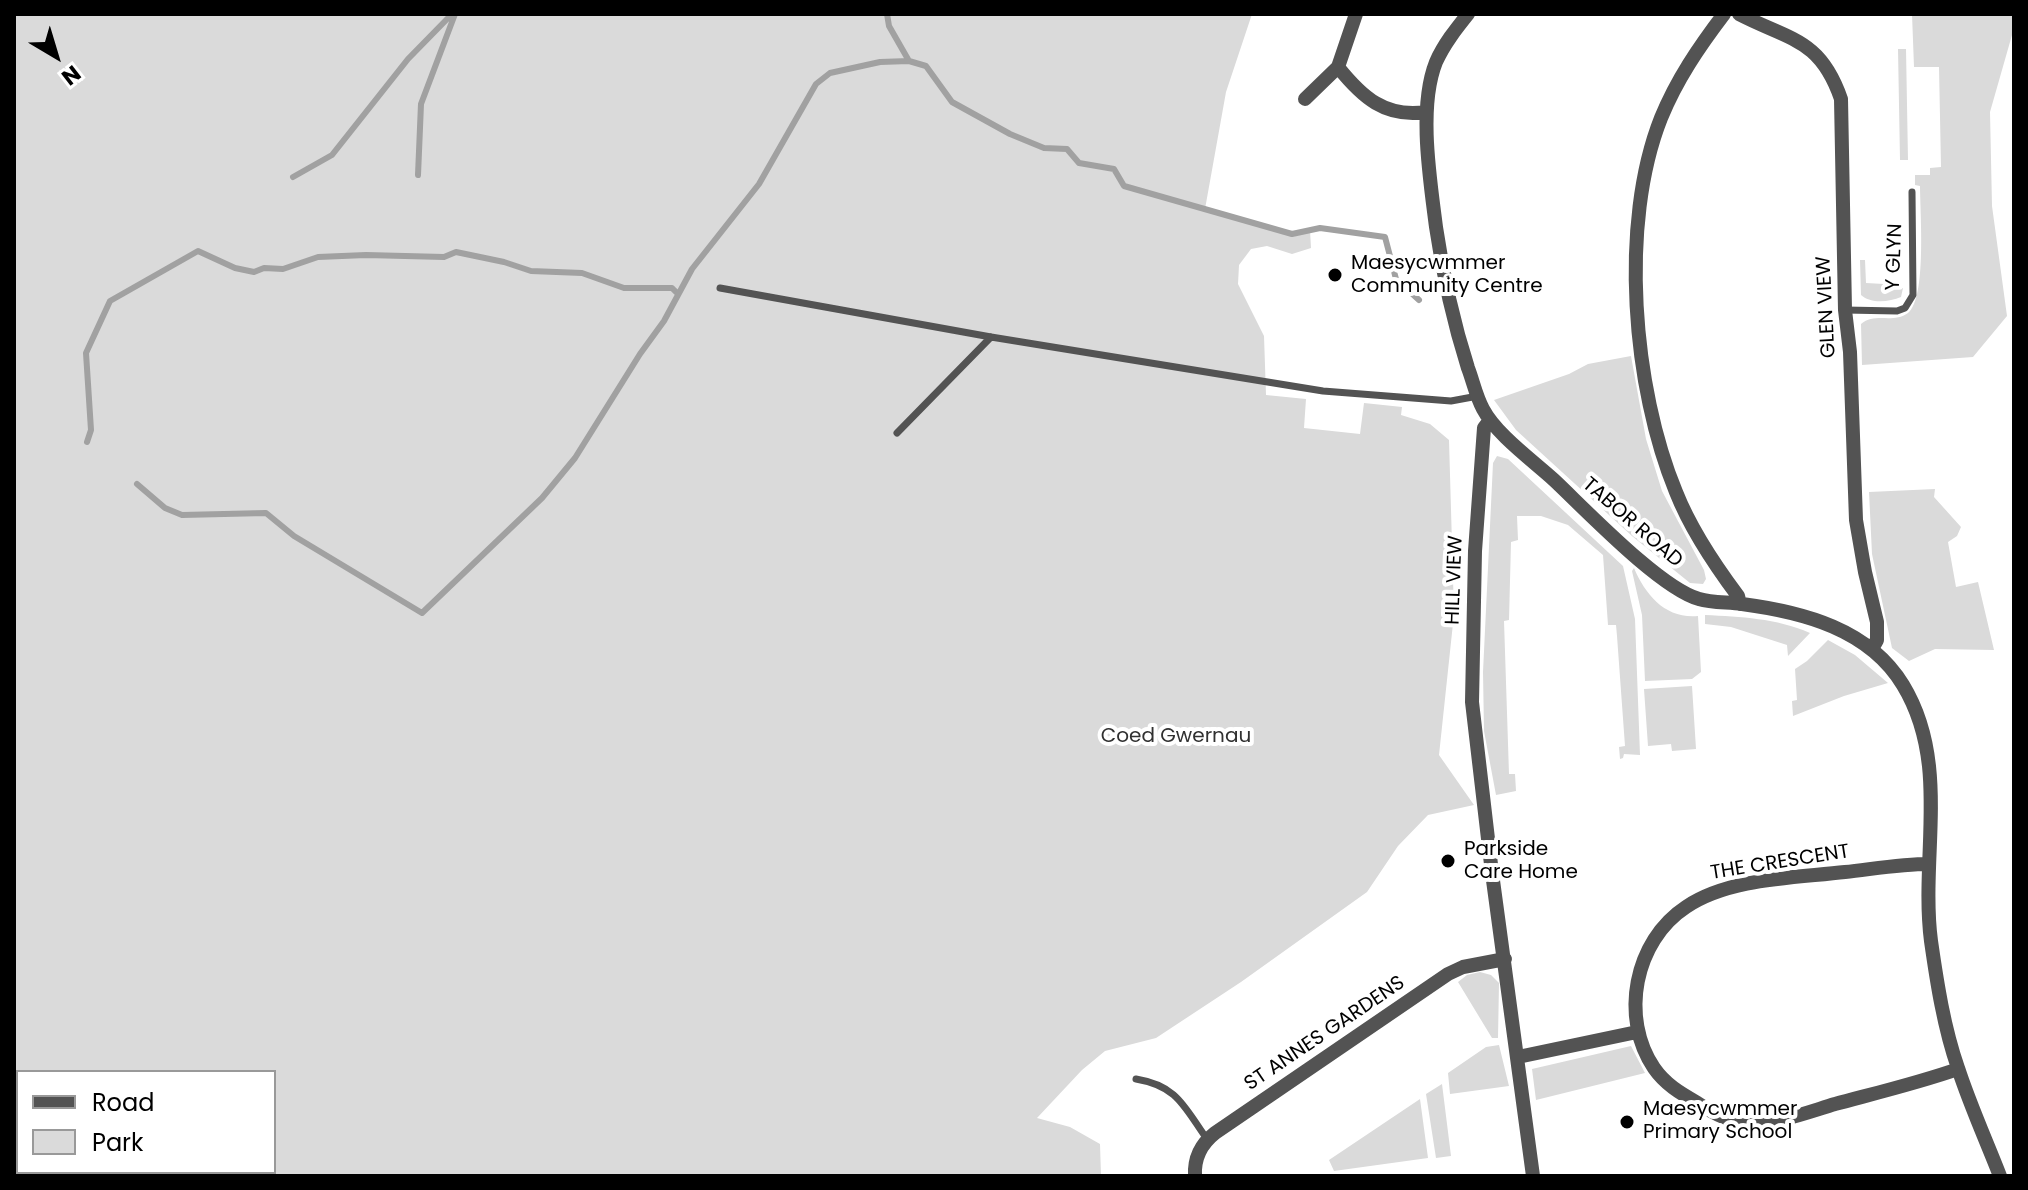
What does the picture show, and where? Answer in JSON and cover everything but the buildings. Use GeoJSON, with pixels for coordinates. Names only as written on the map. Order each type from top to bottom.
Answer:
{"type":"FeatureCollection","features":[{"type":"Feature","properties":{"kind":"street"},"geometry":{"type":"LineString","coordinates":[[1305,99],[1338,67],[1356,14]]}},
{"type":"Feature","properties":{"kind":"street"},"geometry":{"type":"LineString","coordinates":[[1468,14],[1437,60],[1429,84],[1426,112],[1435,218],[1445,288],[1478,396],[1490,420]]}},
{"type":"Feature","properties":{"kind":"street"},"geometry":{"type":"LineString","coordinates":[[1724,14],[1692,58],[1660,120],[1642,198],[1635,286],[1639,335],[1657,437],[1676,492],[1696,533],[1738,596],[1740,604]]}},
{"type":"Feature","properties":{"kind":"street","name":"GLEN VIEW"},"geometry":{"type":"LineString","coordinates":[[1739,14],[1808,46],[1822,61],[1841,99],[1845,310],[1850,352],[1856,520],[1878,632],[1872,649]]}},
{"type":"Feature","properties":{"kind":"street"},"geometry":{"type":"LineString","coordinates":[[1338,67],[1358,92],[1374,105],[1398,113],[1426,112]]}},
{"type":"Feature","properties":{"kind":"street","name":"TABOR ROAD"},"geometry":{"type":"LineString","coordinates":[[1490,420],[1662,577],[1697,599],[1787,611],[1817,620],[1872,649],[1896,673],[1916,713],[1929,764],[1932,789],[1928,912],[1947,1031],[1958,1069],[2000,1176]]}},
{"type":"Feature","properties":{"kind":"street","name":"HILL VIEW"},"geometry":{"type":"LineString","coordinates":[[1490,420],[1484,428],[1475,551],[1472,702],[1533,1176]]}},
{"type":"Feature","properties":{"kind":"street","name":"THE CRESCENT"},"geometry":{"type":"LineString","coordinates":[[1929,864],[1743,885],[1702,897],[1682,909],[1659,931],[1647,953],[1635,986],[1637,1032],[1655,1070],[1672,1087],[1714,1113],[1745,1123],[1801,1114],[1958,1069]]}},
{"type":"Feature","properties":{"kind":"street","name":"ST ANNES GARDENS"},"geometry":{"type":"LineString","coordinates":[[1207,1139],[1448,974],[1463,967],[1505,959]]}},
{"type":"Feature","properties":{"kind":"street"},"geometry":{"type":"LineString","coordinates":[[1518,1057],[1637,1032]]}},
{"type":"Feature","properties":{"kind":"street"},"geometry":{"type":"LineString","coordinates":[[1195,1176],[1198,1153],[1207,1139]]}},
{"type":"Feature","properties":{"kind":"lane","name":"Y GLYN"},"geometry":{"type":"LineString","coordinates":[[1845,310],[1897,311],[1905,308],[1913,295],[1912,192]]}},
{"type":"Feature","properties":{"kind":"lane"},"geometry":{"type":"LineString","coordinates":[[720,288],[991,337],[1323,391],[1451,401],[1478,396]]}},
{"type":"Feature","properties":{"kind":"lane"},"geometry":{"type":"LineString","coordinates":[[897,433],[991,337]]}},
{"type":"Feature","properties":{"kind":"lane"},"geometry":{"type":"LineString","coordinates":[[1136,1079],[1159,1083],[1176,1096],[1207,1139]]}},
{"type":"Feature","properties":{"kind":"green space","name":"Coed Gwernau"},"geometry":{"type":"Polygon","coordinates":[[[14,14],[1252,14],[1226,92],[1205,209],[1292,234],[1310,230],[1311,248],[1292,254],[1267,246],[1251,249],[1239,265],[1238,284],[1264,336],[1266,395],[1306,399],[1304,428],[1360,434],[1364,403],[1402,407],[1401,415],[1430,424],[1449,440],[1454,614],[1439,755],[1474,805],[1428,815],[1398,846],[1367,892],[1156,1038],[1105,1051],[1082,1070],[1037,1118],[1070,1127],[1100,1144],[1101,1176],[14,1176],[14,14]]]}},
{"type":"Feature","properties":{"kind":"green space"},"geometry":{"type":"Polygon","coordinates":[[[1912,14],[2014,14],[2014,28],[1990,112],[1992,206],[2007,316],[1973,357],[1862,365],[1861,324],[1872,319],[1902,316],[1914,304],[1921,254],[1920,186],[1915,185],[1915,175],[1930,175],[1930,168],[1941,167],[1939,67],[1914,67],[1912,14]]]}},
{"type":"Feature","properties":{"kind":"green space"},"geometry":{"type":"Polygon","coordinates":[[[1898,49],[1906,49],[1908,160],[1900,160],[1898,49]]]}},
{"type":"Feature","properties":{"kind":"green space"},"geometry":{"type":"Polygon","coordinates":[[[1860,260],[1865,260],[1866,283],[1884,284],[1885,288],[1903,288],[1901,297],[1880,301],[1861,295],[1860,260]]]}},
{"type":"Feature","properties":{"kind":"green space"},"geometry":{"type":"Polygon","coordinates":[[[1631,356],[1646,439],[1662,491],[1704,570],[1706,579],[1703,584],[1690,583],[1632,536],[1516,430],[1494,400],[1569,374],[1588,364],[1631,356]]]}},
{"type":"Feature","properties":{"kind":"green space"},"geometry":{"type":"Polygon","coordinates":[[[1497,456],[1508,459],[1623,566],[1635,619],[1640,755],[1624,754],[1620,759],[1619,747],[1625,746],[1617,636],[1616,625],[1608,625],[1603,555],[1568,525],[1541,516],[1517,516],[1518,540],[1511,542],[1509,620],[1504,621],[1509,774],[1515,774],[1516,791],[1496,795],[1484,731],[1483,672],[1493,463],[1497,456]]]}},
{"type":"Feature","properties":{"kind":"green space"},"geometry":{"type":"Polygon","coordinates":[[[1935,489],[1934,497],[1961,527],[1957,536],[1948,542],[1956,587],[1978,582],[1994,650],[1935,649],[1909,661],[1892,648],[1872,554],[1869,492],[1935,489]]]}},
{"type":"Feature","properties":{"kind":"green space"},"geometry":{"type":"Polygon","coordinates":[[[1634,568],[1658,604],[1676,614],[1698,616],[1701,672],[1692,679],[1645,681],[1642,615],[1632,571],[1634,568]]]}},
{"type":"Feature","properties":{"kind":"green space"},"geometry":{"type":"Polygon","coordinates":[[[1705,615],[1771,621],[1810,633],[1788,656],[1787,645],[1731,627],[1705,624],[1705,615]]]}},
{"type":"Feature","properties":{"kind":"green space"},"geometry":{"type":"Polygon","coordinates":[[[1828,640],[1855,655],[1888,683],[1793,716],[1792,701],[1797,700],[1795,669],[1828,640]]]}},
{"type":"Feature","properties":{"kind":"green space"},"geometry":{"type":"Polygon","coordinates":[[[1692,686],[1696,749],[1672,751],[1671,744],[1648,746],[1644,689],[1692,686]]]}},
{"type":"Feature","properties":{"kind":"green space"},"geometry":{"type":"Polygon","coordinates":[[[1480,972],[1491,975],[1499,983],[1498,1038],[1492,1038],[1458,982],[1467,975],[1480,972]]]}},
{"type":"Feature","properties":{"kind":"green space"},"geometry":{"type":"Polygon","coordinates":[[[1499,1045],[1509,1086],[1450,1094],[1448,1073],[1486,1047],[1499,1045]]]}},
{"type":"Feature","properties":{"kind":"green space"},"geometry":{"type":"Polygon","coordinates":[[[1631,1046],[1645,1073],[1536,1100],[1532,1069],[1631,1046]]]}},
{"type":"Feature","properties":{"kind":"green space"},"geometry":{"type":"Polygon","coordinates":[[[1442,1084],[1451,1156],[1436,1158],[1426,1094],[1442,1084]]]}},
{"type":"Feature","properties":{"kind":"green space"},"geometry":{"type":"Polygon","coordinates":[[[1420,1099],[1428,1158],[1334,1171],[1329,1160],[1420,1099]]]}},
{"type":"Feature","properties":{"kind":"waterway"},"geometry":{"type":"LineString","coordinates":[[293,177],[332,155],[408,59],[452,14]]}},
{"type":"Feature","properties":{"kind":"waterway"},"geometry":{"type":"LineString","coordinates":[[418,175],[421,104],[455,14]]}},
{"type":"Feature","properties":{"kind":"waterway"},"geometry":{"type":"LineString","coordinates":[[887,14],[889,26],[909,61]]}},
{"type":"Feature","properties":{"kind":"waterway"},"geometry":{"type":"LineString","coordinates":[[137,484],[165,508],[182,515],[266,513],[294,536],[422,613],[542,498],[575,458],[664,321],[692,269],[759,184],[816,84],[830,73],[880,62],[909,61],[926,66],[952,102],[1010,134],[1044,148],[1067,149],[1079,163],[1114,169],[1124,186],[1292,234],[1320,228],[1385,237],[1396,279],[1419,300]]}},
{"type":"Feature","properties":{"kind":"waterway"},"geometry":{"type":"LineString","coordinates":[[87,442],[91,430],[86,353],[110,301],[198,251],[235,268],[254,272],[264,268],[283,269],[318,257],[444,257],[456,252],[531,271],[582,273],[624,288],[672,288],[678,294]]}},
{"type":"Feature","properties":{"kind":"place","name":"Maesycwmmer Community Centre"},"geometry":{"type":"Point","coordinates":[1335,275]}},
{"type":"Feature","properties":{"kind":"place","name":"Parkside Care Home"},"geometry":{"type":"Point","coordinates":[1448,861]}},
{"type":"Feature","properties":{"kind":"place","name":"Maesycwmmer Primary School"},"geometry":{"type":"Point","coordinates":[1627,1122]}}]}
